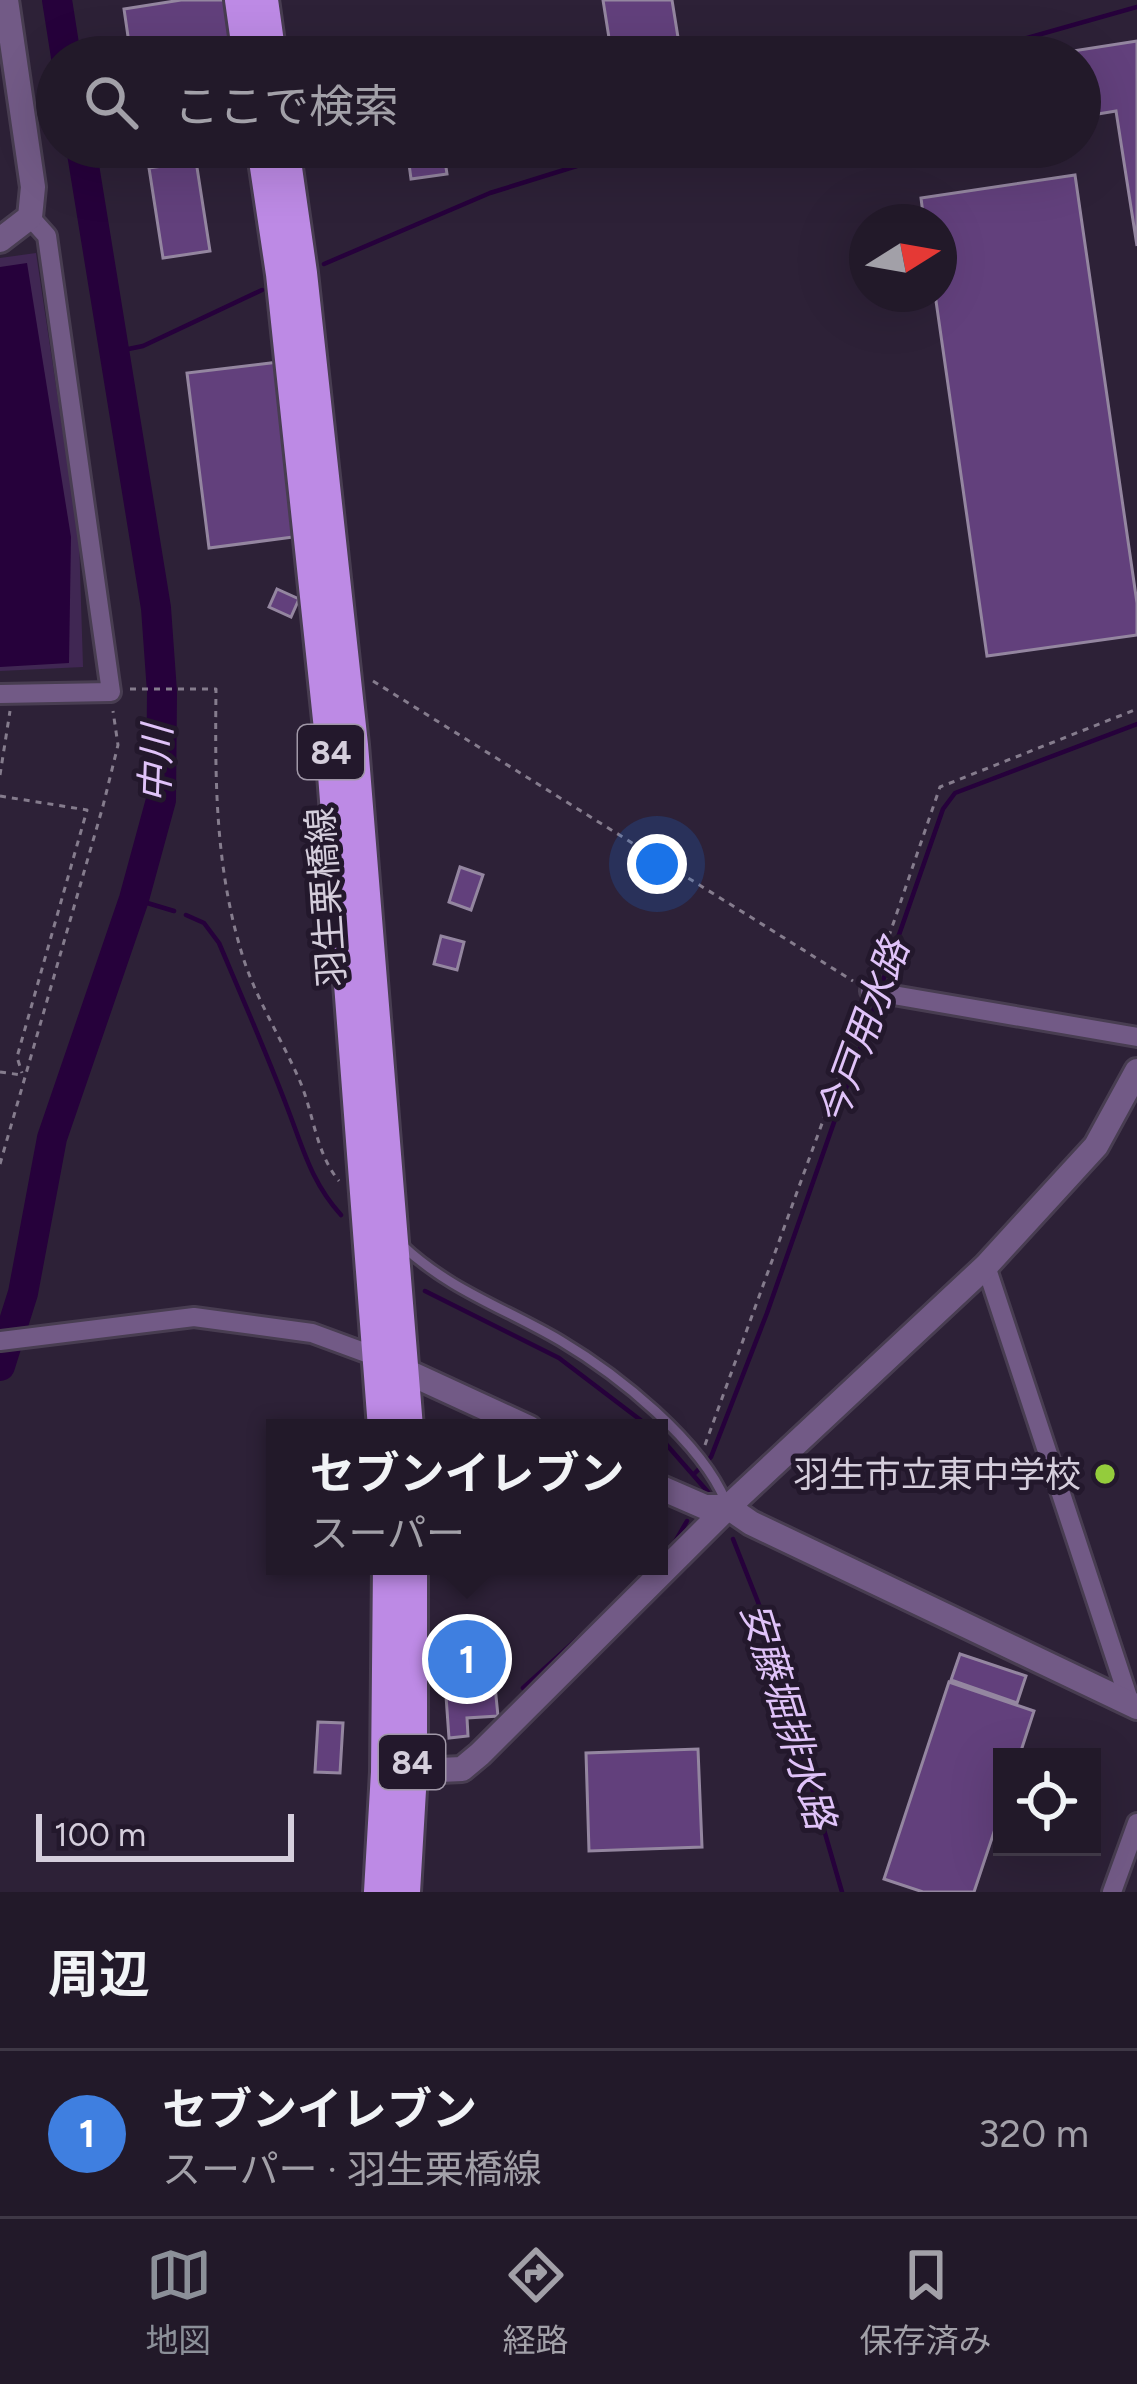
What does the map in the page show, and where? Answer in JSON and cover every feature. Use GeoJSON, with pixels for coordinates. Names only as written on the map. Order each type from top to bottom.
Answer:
{"type":"FeatureCollection","features":[{"type":"Feature","properties":{"kind":"main road"},"geometry":{"type":"LineString","coordinates":[[240,0],[245,36]]}},
{"type":"Feature","properties":{"kind":"main road"},"geometry":{"type":"LineString","coordinates":[[263,0],[268,36]]}},
{"type":"Feature","properties":{"kind":"main road","name":"羽生栗橋線"},"geometry":{"type":"LineString","coordinates":[[265,168],[331,748],[364,1201],[406,1419]]}},
{"type":"Feature","properties":{"kind":"main road","name":"羽生栗橋線"},"geometry":{"type":"LineString","coordinates":[[287,168],[344,663],[392,1236],[393,1365],[384,1419]]}},
{"type":"Feature","properties":{"kind":"main road","name":"84"},"geometry":{"type":"LineString","coordinates":[[388,1575],[405,1892]]}},
{"type":"Feature","properties":{"kind":"main road","name":"84"},"geometry":{"type":"LineString","coordinates":[[380,1892],[399,1773],[411,1575]]}},
{"type":"Feature","properties":{"kind":"street"},"geometry":{"type":"LineString","coordinates":[[6,0],[33,187],[30,217],[46,236],[111,692],[6,693]]}},
{"type":"Feature","properties":{"kind":"street"},"geometry":{"type":"LineString","coordinates":[[0,240],[30,217]]}},
{"type":"Feature","properties":{"kind":"street"},"geometry":{"type":"LineString","coordinates":[[870,991],[1137,1037]]}},
{"type":"Feature","properties":{"kind":"street"},"geometry":{"type":"LineString","coordinates":[[668,1566],[986,1265],[1096,1146],[1137,1071]]}},
{"type":"Feature","properties":{"kind":"street"},"geometry":{"type":"LineString","coordinates":[[986,1265],[1134,1705]]}},
{"type":"Feature","properties":{"kind":"street"},"geometry":{"type":"LineString","coordinates":[[0,1341],[194,1317],[312,1334],[510,1419]]}},
{"type":"Feature","properties":{"kind":"street"},"geometry":{"type":"LineString","coordinates":[[668,1491],[705,1508],[728,1507],[751,1523],[1134,1705]]}},
{"type":"Feature","properties":{"kind":"street"},"geometry":{"type":"LineString","coordinates":[[399,1773],[462,1769],[659,1575]]}},
{"type":"Feature","properties":{"kind":"street"},"geometry":{"type":"LineString","coordinates":[[1112,1892],[1137,1823]]}},
{"type":"Feature","properties":{"kind":"lane"},"geometry":{"type":"LineString","coordinates":[[392,1236],[455,1288],[562,1342],[663,1419]]}},
{"type":"Feature","properties":{"kind":"lane"},"geometry":{"type":"LineString","coordinates":[[668,1424],[715,1476],[728,1507]]}},
{"type":"Feature","properties":{"kind":"path"},"geometry":{"type":"LineString","coordinates":[[344,663],[870,991]]}},
{"type":"Feature","properties":{"kind":"path"},"geometry":{"type":"LineString","coordinates":[[0,1164],[118,745],[111,692],[216,689],[214,796],[225,885],[242,958],[302,1084],[325,1162],[337,1180],[364,1201]]}},
{"type":"Feature","properties":{"kind":"path"},"geometry":{"type":"LineString","coordinates":[[0,775],[6,693]]}},
{"type":"Feature","properties":{"kind":"path"},"geometry":{"type":"LineString","coordinates":[[698,1455],[708,1441],[940,787],[1137,709]]}},
{"type":"Feature","properties":{"kind":"path"},"geometry":{"type":"LineString","coordinates":[[0,796],[86,810],[17,1057],[23,1075]]}},
{"type":"Feature","properties":{"kind":"path"},"geometry":{"type":"LineString","coordinates":[[0,1072],[23,1075]]}},
{"type":"Feature","properties":{"kind":"shaded area"},"geometry":{"type":"Polygon","coordinates":[[[36,253],[79,539],[83,667],[0,671],[0,258],[36,253]]]}},
{"type":"Feature","properties":{"kind":"shaded area"},"geometry":{"type":"Polygon","coordinates":[[[27,263],[71,537],[69,663],[0,667],[0,267],[27,263]]]}},
{"type":"Feature","properties":{"kind":"building"},"geometry":{"type":"Polygon","coordinates":[[[181,0],[224,0],[230,36],[128,36],[124,9],[181,0]]]}},
{"type":"Feature","properties":{"kind":"building"},"geometry":{"type":"Polygon","coordinates":[[[603,0],[672,0],[678,36],[609,36],[603,0]]]}},
{"type":"Feature","properties":{"kind":"building"},"geometry":{"type":"Polygon","coordinates":[[[1137,41],[1137,246],[1116,111],[1101,114],[1101,47],[1137,41]]]}},
{"type":"Feature","properties":{"kind":"building"},"geometry":{"type":"Polygon","coordinates":[[[149,168],[197,168],[210,251],[163,258],[149,168]]]}},
{"type":"Feature","properties":{"kind":"building"},"geometry":{"type":"Polygon","coordinates":[[[410,168],[446,168],[447,174],[411,179],[410,168]]]}},
{"type":"Feature","properties":{"kind":"building"},"geometry":{"type":"Polygon","coordinates":[[[1075,175],[1137,603],[1137,635],[987,656],[938,312],[957,312],[957,204],[922,204],[921,198],[1075,175]]]}},
{"type":"Feature","properties":{"kind":"building"},"geometry":{"type":"Polygon","coordinates":[[[279,362],[301,536],[209,548],[187,373],[279,362]]]}},
{"type":"Feature","properties":{"kind":"building"},"geometry":{"type":"Polygon","coordinates":[[[277,589],[299,599],[291,617],[269,607],[277,589]]]}},
{"type":"Feature","properties":{"kind":"building"},"geometry":{"type":"Polygon","coordinates":[[[460,867],[483,875],[471,910],[449,902],[460,867]]]}},
{"type":"Feature","properties":{"kind":"building"},"geometry":{"type":"Polygon","coordinates":[[[441,936],[464,942],[457,970],[434,964],[441,936]]]}},
{"type":"Feature","properties":{"kind":"building"},"geometry":{"type":"Polygon","coordinates":[[[493,1651],[495,1679],[445,1683],[443,1655],[493,1651]]]}},
{"type":"Feature","properties":{"kind":"building"},"geometry":{"type":"Polygon","coordinates":[[[960,1654],[1026,1676],[1017,1703],[951,1680],[960,1654]]]}},
{"type":"Feature","properties":{"kind":"building"},"geometry":{"type":"Polygon","coordinates":[[[949,1682],[1034,1711],[1022,1748],[993,1748],[993,1835],[974,1892],[923,1892],[884,1879],[949,1682]]]}},
{"type":"Feature","properties":{"kind":"building"},"geometry":{"type":"Polygon","coordinates":[[[495,1686],[498,1716],[467,1718],[468,1736],[449,1738],[446,1696],[461,1695],[461,1689],[495,1686]]]}},
{"type":"Feature","properties":{"kind":"building"},"geometry":{"type":"Polygon","coordinates":[[[318,1722],[343,1723],[340,1773],[315,1772],[318,1722]]]}},
{"type":"Feature","properties":{"kind":"building"},"geometry":{"type":"Polygon","coordinates":[[[698,1749],[702,1847],[589,1851],[586,1753],[698,1749]]]}},
{"type":"Feature","properties":{"kind":"waterway","name":"中川"},"geometry":{"type":"LineString","coordinates":[[57,0],[63,36]]}},
{"type":"Feature","properties":{"kind":"waterway"},"geometry":{"type":"LineString","coordinates":[[1034,36],[1137,7]]}},
{"type":"Feature","properties":{"kind":"waterway","name":"中川"},"geometry":{"type":"LineString","coordinates":[[0,1366],[23,1293],[52,1138],[134,899],[161,800],[162,692],[156,608],[84,168]]}},
{"type":"Feature","properties":{"kind":"waterway"},"geometry":{"type":"LineString","coordinates":[[324,264],[490,193],[570,168]]}},
{"type":"Feature","properties":{"kind":"waterway"},"geometry":{"type":"LineString","coordinates":[[114,352],[143,346],[262,290]]}},
{"type":"Feature","properties":{"kind":"waterway","name":"今戸用水路"},"geometry":{"type":"LineString","coordinates":[[880,989],[943,809],[955,793],[1137,724]]}},
{"type":"Feature","properties":{"kind":"waterway","name":"安藤堀排水路"},"geometry":{"type":"LineString","coordinates":[[134,899],[174,911]]}},
{"type":"Feature","properties":{"kind":"waterway","name":"安藤堀排水路"},"geometry":{"type":"LineString","coordinates":[[186,915],[204,923],[219,943],[309,1164],[341,1215]]}},
{"type":"Feature","properties":{"kind":"waterway","name":"今戸用水路"},"geometry":{"type":"LineString","coordinates":[[694,1474],[711,1457],[767,1313],[877,1000]]}},
{"type":"Feature","properties":{"kind":"waterway","name":"安藤堀排水路"},"geometry":{"type":"LineString","coordinates":[[425,1291],[559,1358],[639,1419]]}},
{"type":"Feature","properties":{"kind":"waterway","name":"安藤堀排水路"},"geometry":{"type":"LineString","coordinates":[[668,1446],[708,1492]]}},
{"type":"Feature","properties":{"kind":"waterway","name":"今戸用水路"},"geometry":{"type":"LineString","coordinates":[[672,1547],[687,1521]]}},
{"type":"Feature","properties":{"kind":"waterway","name":"安藤堀排水路"},"geometry":{"type":"LineString","coordinates":[[733,1539],[758,1602],[842,1892]]}},
{"type":"Feature","properties":{"kind":"waterway","name":"今戸用水路"},"geometry":{"type":"LineString","coordinates":[[523,1688],[595,1623]]}},
{"type":"Feature","properties":{"kind":"place","name":"羽生市立東中学校"},"geometry":{"type":"Point","coordinates":[1105,1474]}},
{"type":"Feature","properties":{"kind":"place","name":"セブンイレブン"},"geometry":{"type":"Point","coordinates":[467,1659]}}]}
